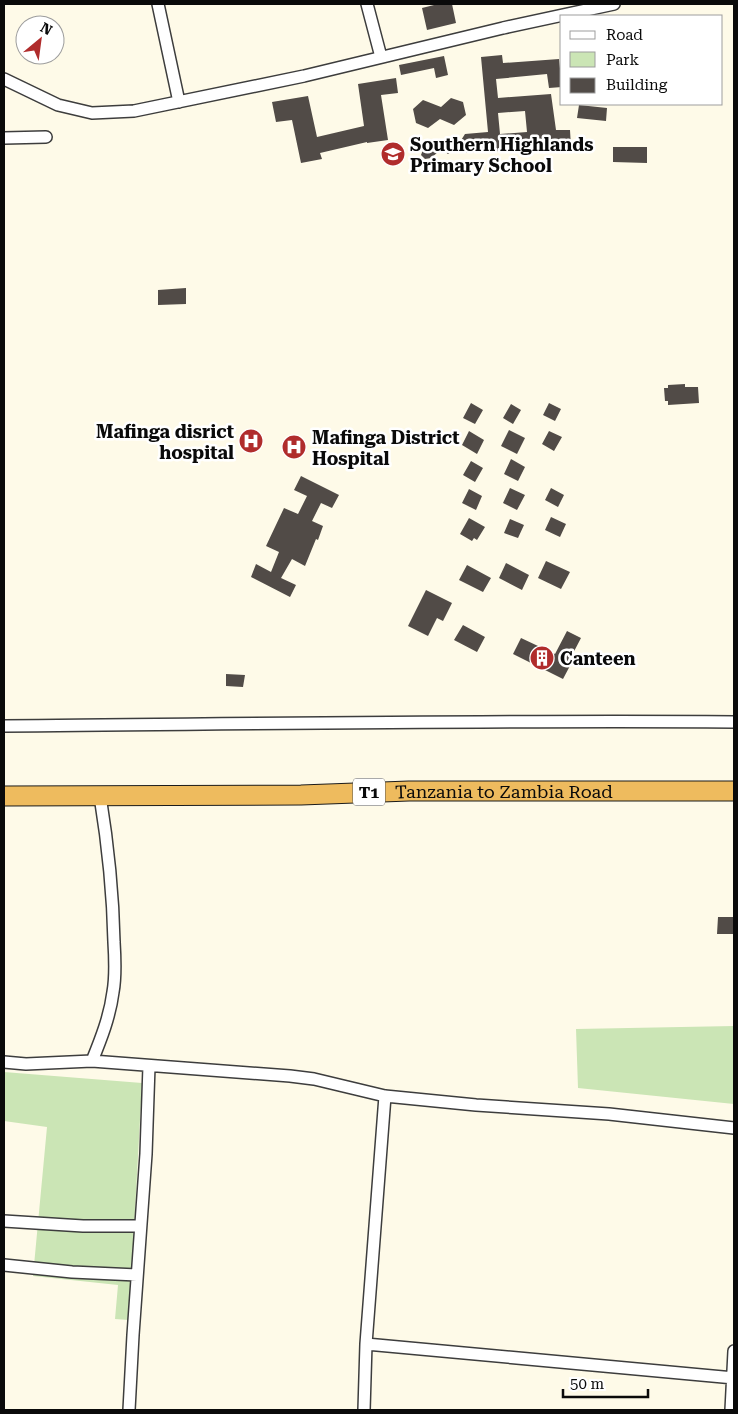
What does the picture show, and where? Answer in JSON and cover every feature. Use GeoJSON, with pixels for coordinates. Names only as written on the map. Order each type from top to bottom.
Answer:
{"type":"FeatureCollection","features":[{"type":"Feature","properties":{"kind":"highway","name":"Tanzania to Zambia Road"},"geometry":{"type":"LineString","coordinates":[[4,796],[301,795],[409,791],[734,791]]}},
{"type":"Feature","properties":{"kind":"street"},"geometry":{"type":"LineString","coordinates":[[158,4],[179,102]]}},
{"type":"Feature","properties":{"kind":"street"},"geometry":{"type":"LineString","coordinates":[[368,4],[381,57]]}},
{"type":"Feature","properties":{"kind":"street"},"geometry":{"type":"LineString","coordinates":[[564,15],[614,4]]}},
{"type":"Feature","properties":{"kind":"street"},"geometry":{"type":"LineString","coordinates":[[4,79],[58,105],[92,113],[134,111],[304,76],[560,16]]}},
{"type":"Feature","properties":{"kind":"street"},"geometry":{"type":"LineString","coordinates":[[4,138],[46,137]]}},
{"type":"Feature","properties":{"kind":"street"},"geometry":{"type":"LineString","coordinates":[[4,726],[290,722],[734,722]]}},
{"type":"Feature","properties":{"kind":"street"},"geometry":{"type":"LineString","coordinates":[[92,1062],[103,1035],[110,1008],[114,990],[115,966],[111,879],[100,796]]}},
{"type":"Feature","properties":{"kind":"street"},"geometry":{"type":"LineString","coordinates":[[4,1062],[26,1064],[121,1063],[290,1076],[385,1096],[476,1105],[609,1114],[734,1128]]}},
{"type":"Feature","properties":{"kind":"street"},"geometry":{"type":"LineString","coordinates":[[129,1410],[147,1129],[149,1066]]}},
{"type":"Feature","properties":{"kind":"street"},"geometry":{"type":"LineString","coordinates":[[364,1410],[366,1344],[385,1096]]}},
{"type":"Feature","properties":{"kind":"street"},"geometry":{"type":"LineString","coordinates":[[4,1221],[83,1226],[140,1226]]}},
{"type":"Feature","properties":{"kind":"street"},"geometry":{"type":"LineString","coordinates":[[4,1265],[72,1272],[137,1275]]}},
{"type":"Feature","properties":{"kind":"street"},"geometry":{"type":"LineString","coordinates":[[366,1344],[734,1378]]}},
{"type":"Feature","properties":{"kind":"street"},"geometry":{"type":"LineString","coordinates":[[731,1410],[734,1351]]}},
{"type":"Feature","properties":{"kind":"green space"},"geometry":{"type":"Polygon","coordinates":[[[734,1026],[734,1104],[578,1088],[576,1029],[734,1026]]]}},
{"type":"Feature","properties":{"kind":"green space"},"geometry":{"type":"Polygon","coordinates":[[[4,1072],[142,1083],[129,1320],[115,1319],[118,1285],[33,1276],[47,1127],[4,1121],[4,1072]]]}},
{"type":"Feature","properties":{"kind":"building"},"geometry":{"type":"Polygon","coordinates":[[[438,4],[452,4],[456,23],[427,30],[422,8],[438,4]]]}},
{"type":"Feature","properties":{"kind":"building"},"geometry":{"type":"Polygon","coordinates":[[[502,55],[503,63],[559,59],[560,87],[549,88],[547,74],[496,79],[498,98],[551,94],[556,130],[570,130],[571,147],[466,153],[458,145],[465,134],[488,132],[481,57],[502,55]],[[525,111],[498,113],[500,134],[527,132],[525,111]]]}},
{"type":"Feature","properties":{"kind":"building"},"geometry":{"type":"Polygon","coordinates":[[[444,56],[448,75],[436,78],[434,68],[401,75],[399,65],[444,56]]]}},
{"type":"Feature","properties":{"kind":"building"},"geometry":{"type":"Polygon","coordinates":[[[396,78],[398,93],[381,95],[388,140],[367,142],[320,153],[322,159],[301,163],[292,120],[276,122],[272,102],[308,96],[317,137],[364,126],[358,84],[396,78]]]}},
{"type":"Feature","properties":{"kind":"building"},"geometry":{"type":"Polygon","coordinates":[[[451,98],[463,102],[466,115],[454,125],[440,119],[428,128],[416,123],[413,109],[423,100],[441,107],[451,98]]]}},
{"type":"Feature","properties":{"kind":"building"},"geometry":{"type":"Polygon","coordinates":[[[579,105],[607,108],[606,121],[577,118],[579,105]]]}},
{"type":"Feature","properties":{"kind":"building"},"geometry":{"type":"Polygon","coordinates":[[[435,144],[449,144],[458,147],[448,154],[435,144]]]}},
{"type":"Feature","properties":{"kind":"building"},"geometry":{"type":"Polygon","coordinates":[[[424,147],[438,152],[431,158],[425,159],[421,155],[424,147]]]}},
{"type":"Feature","properties":{"kind":"building"},"geometry":{"type":"Polygon","coordinates":[[[613,147],[647,147],[647,163],[613,162],[613,147]]]}},
{"type":"Feature","properties":{"kind":"building"},"geometry":{"type":"Polygon","coordinates":[[[186,288],[186,304],[158,305],[158,290],[186,288]]]}},
{"type":"Feature","properties":{"kind":"building"},"geometry":{"type":"Polygon","coordinates":[[[685,384],[685,387],[698,387],[699,403],[668,405],[668,401],[665,401],[664,388],[668,388],[668,385],[685,384]]]}},
{"type":"Feature","properties":{"kind":"building"},"geometry":{"type":"Polygon","coordinates":[[[471,403],[483,410],[475,424],[463,418],[471,403]]]}},
{"type":"Feature","properties":{"kind":"building"},"geometry":{"type":"Polygon","coordinates":[[[549,403],[561,409],[555,421],[543,415],[549,403]]]}},
{"type":"Feature","properties":{"kind":"building"},"geometry":{"type":"Polygon","coordinates":[[[511,404],[521,410],[513,424],[503,418],[511,404]]]}},
{"type":"Feature","properties":{"kind":"building"},"geometry":{"type":"Polygon","coordinates":[[[509,430],[525,438],[517,454],[501,446],[509,430]]]}},
{"type":"Feature","properties":{"kind":"building"},"geometry":{"type":"Polygon","coordinates":[[[469,431],[484,440],[477,454],[462,445],[469,431]]]}},
{"type":"Feature","properties":{"kind":"building"},"geometry":{"type":"Polygon","coordinates":[[[549,431],[562,437],[554,451],[542,444],[549,431]]]}},
{"type":"Feature","properties":{"kind":"building"},"geometry":{"type":"Polygon","coordinates":[[[511,459],[525,467],[518,481],[504,474],[511,459]]]}},
{"type":"Feature","properties":{"kind":"building"},"geometry":{"type":"Polygon","coordinates":[[[471,461],[483,468],[475,482],[463,475],[471,461]]]}},
{"type":"Feature","properties":{"kind":"building"},"geometry":{"type":"Polygon","coordinates":[[[301,476],[339,495],[332,508],[321,503],[312,521],[323,526],[305,566],[292,559],[281,578],[296,585],[290,597],[251,577],[256,564],[271,572],[279,552],[266,546],[284,508],[298,514],[307,496],[294,490],[301,476]]]}},
{"type":"Feature","properties":{"kind":"building"},"geometry":{"type":"Polygon","coordinates":[[[510,488],[525,495],[517,510],[503,503],[510,488]]]}},
{"type":"Feature","properties":{"kind":"building"},"geometry":{"type":"Polygon","coordinates":[[[551,488],[564,495],[558,507],[545,500],[551,488]]]}},
{"type":"Feature","properties":{"kind":"building"},"geometry":{"type":"Polygon","coordinates":[[[469,489],[482,496],[476,510],[462,503],[469,489]]]}},
{"type":"Feature","properties":{"kind":"building"},"geometry":{"type":"Polygon","coordinates":[[[551,517],[566,524],[560,537],[545,530],[551,517]]]}},
{"type":"Feature","properties":{"kind":"building"},"geometry":{"type":"Polygon","coordinates":[[[469,518],[485,527],[477,540],[474,538],[472,541],[460,534],[469,518]]]}},
{"type":"Feature","properties":{"kind":"building"},"geometry":{"type":"Polygon","coordinates":[[[510,519],[524,525],[518,538],[504,533],[510,519]]]}},
{"type":"Feature","properties":{"kind":"building"},"geometry":{"type":"Polygon","coordinates":[[[546,561],[570,572],[561,589],[538,578],[546,561]]]}},
{"type":"Feature","properties":{"kind":"building"},"geometry":{"type":"Polygon","coordinates":[[[506,563],[529,575],[522,590],[499,578],[506,563]]]}},
{"type":"Feature","properties":{"kind":"building"},"geometry":{"type":"Polygon","coordinates":[[[467,565],[491,578],[483,592],[459,580],[467,565]]]}},
{"type":"Feature","properties":{"kind":"building"},"geometry":{"type":"Polygon","coordinates":[[[426,590],[452,603],[443,621],[437,618],[428,636],[408,626],[426,590]]]}},
{"type":"Feature","properties":{"kind":"building"},"geometry":{"type":"Polygon","coordinates":[[[463,625],[485,637],[477,652],[454,640],[463,625]]]}},
{"type":"Feature","properties":{"kind":"building","name":"Canteen"},"geometry":{"type":"Polygon","coordinates":[[[567,631],[581,638],[569,661],[572,662],[563,679],[513,654],[521,638],[555,654],[567,631]]]}},
{"type":"Feature","properties":{"kind":"building"},"geometry":{"type":"Polygon","coordinates":[[[226,674],[245,675],[243,687],[226,686],[226,674]]]}},
{"type":"Feature","properties":{"kind":"building"},"geometry":{"type":"Polygon","coordinates":[[[718,917],[734,917],[734,934],[717,934],[718,917]]]}},
{"type":"Feature","properties":{"kind":"place","name":"Southern Highlands Primary School"},"geometry":{"type":"Point","coordinates":[393,154]}},
{"type":"Feature","properties":{"kind":"place","name":"Mafinga disrict hospital"},"geometry":{"type":"Point","coordinates":[251,441]}},
{"type":"Feature","properties":{"kind":"place","name":"Mafinga District Hospital"},"geometry":{"type":"Point","coordinates":[294,447]}},
{"type":"Feature","properties":{"kind":"place","name":"Canteen"},"geometry":{"type":"Point","coordinates":[542,658]}}]}
